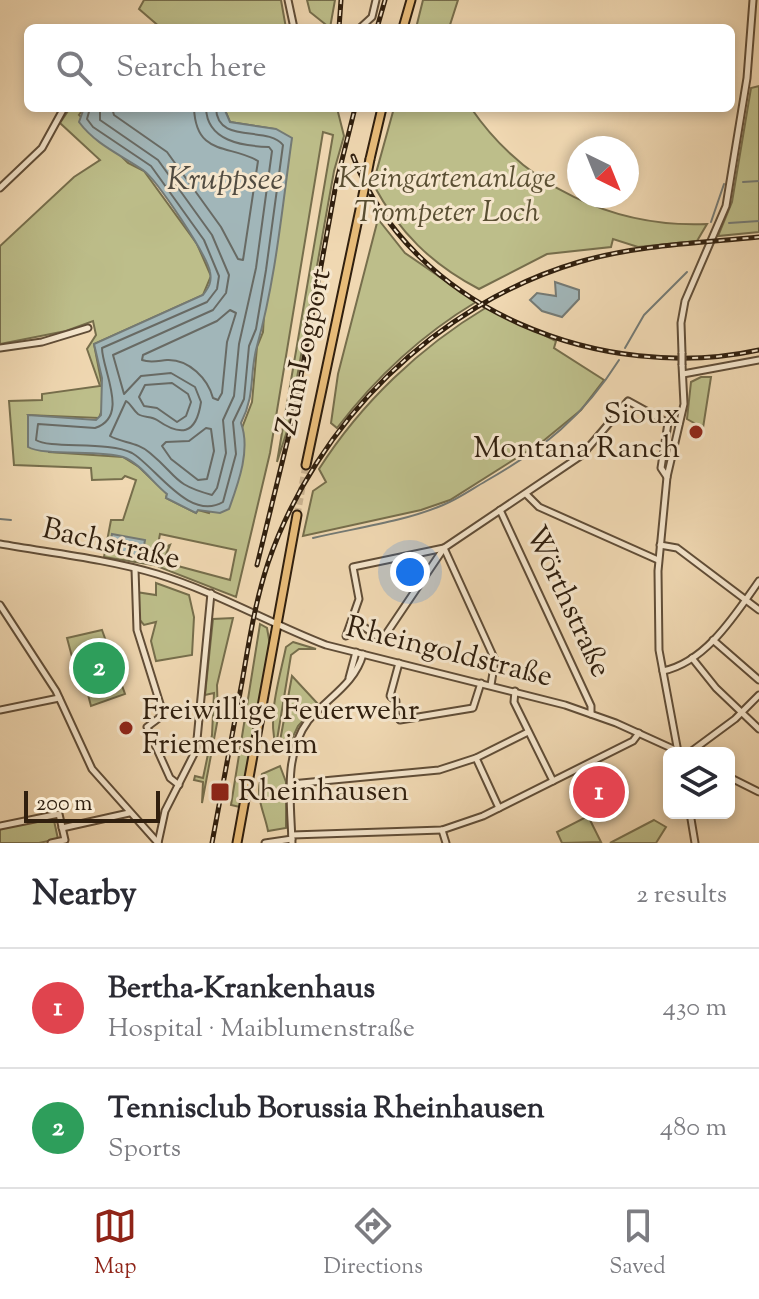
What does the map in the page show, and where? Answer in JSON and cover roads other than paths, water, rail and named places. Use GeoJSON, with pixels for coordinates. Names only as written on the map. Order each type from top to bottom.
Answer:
{"type":"FeatureCollection","features":[{"type":"Feature","properties":{"kind":"main road"},"geometry":{"type":"LineString","coordinates":[[404,24],[411,0]]}},
{"type":"Feature","properties":{"kind":"main road","name":"Zum Logport"},"geometry":{"type":"LineString","coordinates":[[306,465],[381,112]]}},
{"type":"Feature","properties":{"kind":"main road"},"geometry":{"type":"LineString","coordinates":[[237,843],[279,627],[297,515]]}},
{"type":"Feature","properties":{"kind":"street"},"geometry":{"type":"LineString","coordinates":[[288,0],[293,24]]}},
{"type":"Feature","properties":{"kind":"street"},"geometry":{"type":"LineString","coordinates":[[364,24],[372,17],[376,0]]}},
{"type":"Feature","properties":{"kind":"street"},"geometry":{"type":"LineString","coordinates":[[678,747],[657,631],[658,560],[667,477],[684,404],[681,323],[685,301],[726,206],[747,78],[753,0]]}},
{"type":"Feature","properties":{"kind":"street"},"geometry":{"type":"LineString","coordinates":[[0,188],[42,148],[62,112]]}},
{"type":"Feature","properties":{"kind":"street"},"geometry":{"type":"LineString","coordinates":[[0,348],[42,342],[88,328]]}},
{"type":"Feature","properties":{"kind":"street"},"geometry":{"type":"LineString","coordinates":[[683,374],[759,360]]}},
{"type":"Feature","properties":{"kind":"street"},"geometry":{"type":"LineString","coordinates":[[353,619],[382,640],[444,548],[596,444],[628,401],[668,423],[661,468],[667,477]]}},
{"type":"Feature","properties":{"kind":"street"},"geometry":{"type":"LineString","coordinates":[[526,494],[539,507],[658,560]]}},
{"type":"Feature","properties":{"kind":"street","name":"Wörthstraße"},"geometry":{"type":"LineString","coordinates":[[500,510],[591,706],[591,714]]}},
{"type":"Feature","properties":{"kind":"street","name":"Bachstraße"},"geometry":{"type":"LineString","coordinates":[[0,544],[135,569],[211,593]]}},
{"type":"Feature","properties":{"kind":"street"},"geometry":{"type":"LineString","coordinates":[[660,545],[677,548],[759,610]]}},
{"type":"Feature","properties":{"kind":"street"},"geometry":{"type":"LineString","coordinates":[[346,636],[359,599],[353,567],[444,548]]}},
{"type":"Feature","properties":{"kind":"street"},"geometry":{"type":"LineString","coordinates":[[444,548],[495,660],[491,685]]}},
{"type":"Feature","properties":{"kind":"street"},"geometry":{"type":"LineString","coordinates":[[135,569],[137,630],[162,710],[159,718],[147,727],[170,778],[179,785]]}},
{"type":"Feature","properties":{"kind":"street"},"geometry":{"type":"LineString","coordinates":[[663,671],[692,658],[713,640],[759,581]]}},
{"type":"Feature","properties":{"kind":"street"},"geometry":{"type":"LineString","coordinates":[[158,843],[165,811],[190,767],[198,739],[211,593]]}},
{"type":"Feature","properties":{"kind":"street","name":"Rheingoldstraße"},"geometry":{"type":"LineString","coordinates":[[211,593],[279,627],[360,653],[515,691],[591,714],[668,747]]}},
{"type":"Feature","properties":{"kind":"street"},"geometry":{"type":"LineString","coordinates":[[0,605],[59,698],[86,760],[158,843]]}},
{"type":"Feature","properties":{"kind":"street"},"geometry":{"type":"LineString","coordinates":[[713,640],[759,680]]}},
{"type":"Feature","properties":{"kind":"street"},"geometry":{"type":"LineString","coordinates":[[292,839],[291,784],[296,746],[305,727],[348,681],[360,653]]}},
{"type":"Feature","properties":{"kind":"street"},"geometry":{"type":"LineString","coordinates":[[692,658],[741,714],[759,729]]}},
{"type":"Feature","properties":{"kind":"street"},"geometry":{"type":"LineString","coordinates":[[399,663],[390,696],[396,701],[395,714],[400,720],[473,708],[481,683]]}},
{"type":"Feature","properties":{"kind":"street"},"geometry":{"type":"LineString","coordinates":[[515,691],[514,702],[553,781]]}},
{"type":"Feature","properties":{"kind":"street"},"geometry":{"type":"LineString","coordinates":[[697,747],[741,714],[759,695]]}},
{"type":"Feature","properties":{"kind":"street"},"geometry":{"type":"LineString","coordinates":[[0,710],[59,698]]}},
{"type":"Feature","properties":{"kind":"street"},"geometry":{"type":"LineString","coordinates":[[291,784],[420,774],[476,758],[528,732]]}},
{"type":"Feature","properties":{"kind":"street"},"geometry":{"type":"LineString","coordinates":[[265,843],[442,830],[499,808],[633,741],[639,733]]}},
{"type":"Feature","properties":{"kind":"street"},"geometry":{"type":"LineString","coordinates":[[476,758],[499,808]]}},
{"type":"Feature","properties":{"kind":"street"},"geometry":{"type":"LineString","coordinates":[[735,780],[759,792]]}},
{"type":"Feature","properties":{"kind":"street"},"geometry":{"type":"LineString","coordinates":[[62,828],[129,813]]}},
{"type":"Feature","properties":{"kind":"street"},"geometry":{"type":"LineString","coordinates":[[0,826],[59,814],[65,840],[51,843]]}},
{"type":"Feature","properties":{"kind":"street"},"geometry":{"type":"LineString","coordinates":[[691,819],[695,843]]}},
{"type":"Feature","properties":{"kind":"street"},"geometry":{"type":"LineString","coordinates":[[442,830],[446,843]]}},
{"type":"Feature","properties":{"kind":"water","name":"Kruppsee"},"geometry":{"type":"Polygon","coordinates":[[[83,112],[226,112],[230,122],[276,129],[292,138],[274,269],[255,356],[251,393],[241,423],[245,444],[242,467],[229,509],[220,513],[198,510],[196,513],[166,498],[167,494],[141,468],[123,457],[28,447],[28,415],[96,420],[101,415],[102,378],[94,344],[203,295],[210,282],[207,263],[191,235],[150,177],[100,143],[79,122],[83,112]]]}},
{"type":"Feature","properties":{"kind":"water"},"geometry":{"type":"Polygon","coordinates":[[[555,282],[579,290],[579,299],[562,317],[542,311],[530,300],[537,293],[556,296],[555,282]]]}},
{"type":"Feature","properties":{"kind":"water"},"geometry":{"type":"Polygon","coordinates":[[[112,534],[145,540],[142,557],[109,551],[112,534]]]}},
{"type":"Feature","properties":{"kind":"waterway"},"geometry":{"type":"LineString","coordinates":[[743,182],[759,181]]}},
{"type":"Feature","properties":{"kind":"waterway"},"geometry":{"type":"LineString","coordinates":[[711,222],[724,184]]}},
{"type":"Feature","properties":{"kind":"waterway"},"geometry":{"type":"LineString","coordinates":[[729,223],[759,221]]}},
{"type":"Feature","properties":{"kind":"waterway"},"geometry":{"type":"LineString","coordinates":[[625,348],[644,315],[687,272]]}},
{"type":"Feature","properties":{"kind":"waterway"},"geometry":{"type":"LineString","coordinates":[[313,538],[412,516],[460,497],[561,430],[591,398],[619,360]]}},
{"type":"Feature","properties":{"kind":"waterway"},"geometry":{"type":"LineString","coordinates":[[0,519],[11,520]]}},
{"type":"Feature","properties":{"kind":"tunnel"},"geometry":{"type":"LineString","coordinates":[[297,515],[306,465]]}},
{"type":"Feature","properties":{"kind":"railway"},"geometry":{"type":"LineString","coordinates":[[339,24],[341,0]]}},
{"type":"Feature","properties":{"kind":"railway"},"geometry":{"type":"LineString","coordinates":[[378,24],[385,0]]}},
{"type":"Feature","properties":{"kind":"railway"},"geometry":{"type":"LineString","coordinates":[[257,565],[294,414],[336,184],[354,112]]}},
{"type":"Feature","properties":{"kind":"railway"},"geometry":{"type":"LineString","coordinates":[[353,156],[381,210],[419,256],[466,294],[520,324],[578,344],[639,356],[700,358],[759,350]]}},
{"type":"Feature","properties":{"kind":"railway"},"geometry":{"type":"LineString","coordinates":[[212,843],[253,622],[268,563],[289,512],[317,463],[350,417],[388,376],[430,339],[477,307],[527,281],[601,256],[668,245],[759,237]]}},
{"type":"Feature","properties":{"kind":"place","name":"Sioux Montana Ranch"},"geometry":{"type":"Point","coordinates":[696,432]}},
{"type":"Feature","properties":{"kind":"place","name":"Tennisclub Borussia Rheinhausen"},"geometry":{"type":"Point","coordinates":[99,668]}},
{"type":"Feature","properties":{"kind":"place","name":"Freiwillige Feuerwehr Friemersheim"},"geometry":{"type":"Point","coordinates":[126,728]}},
{"type":"Feature","properties":{"kind":"place","name":"Rheinhausen"},"geometry":{"type":"Point","coordinates":[220,792]}},
{"type":"Feature","properties":{"kind":"place","name":"Bertha-Krankenhaus"},"geometry":{"type":"Point","coordinates":[599,792]}},
{"type":"Feature","properties":{"kind":"park label","name":"Kleingartenanlage Trompeter Loch"},"geometry":{"type":"Point","coordinates":[447,196]}}]}
